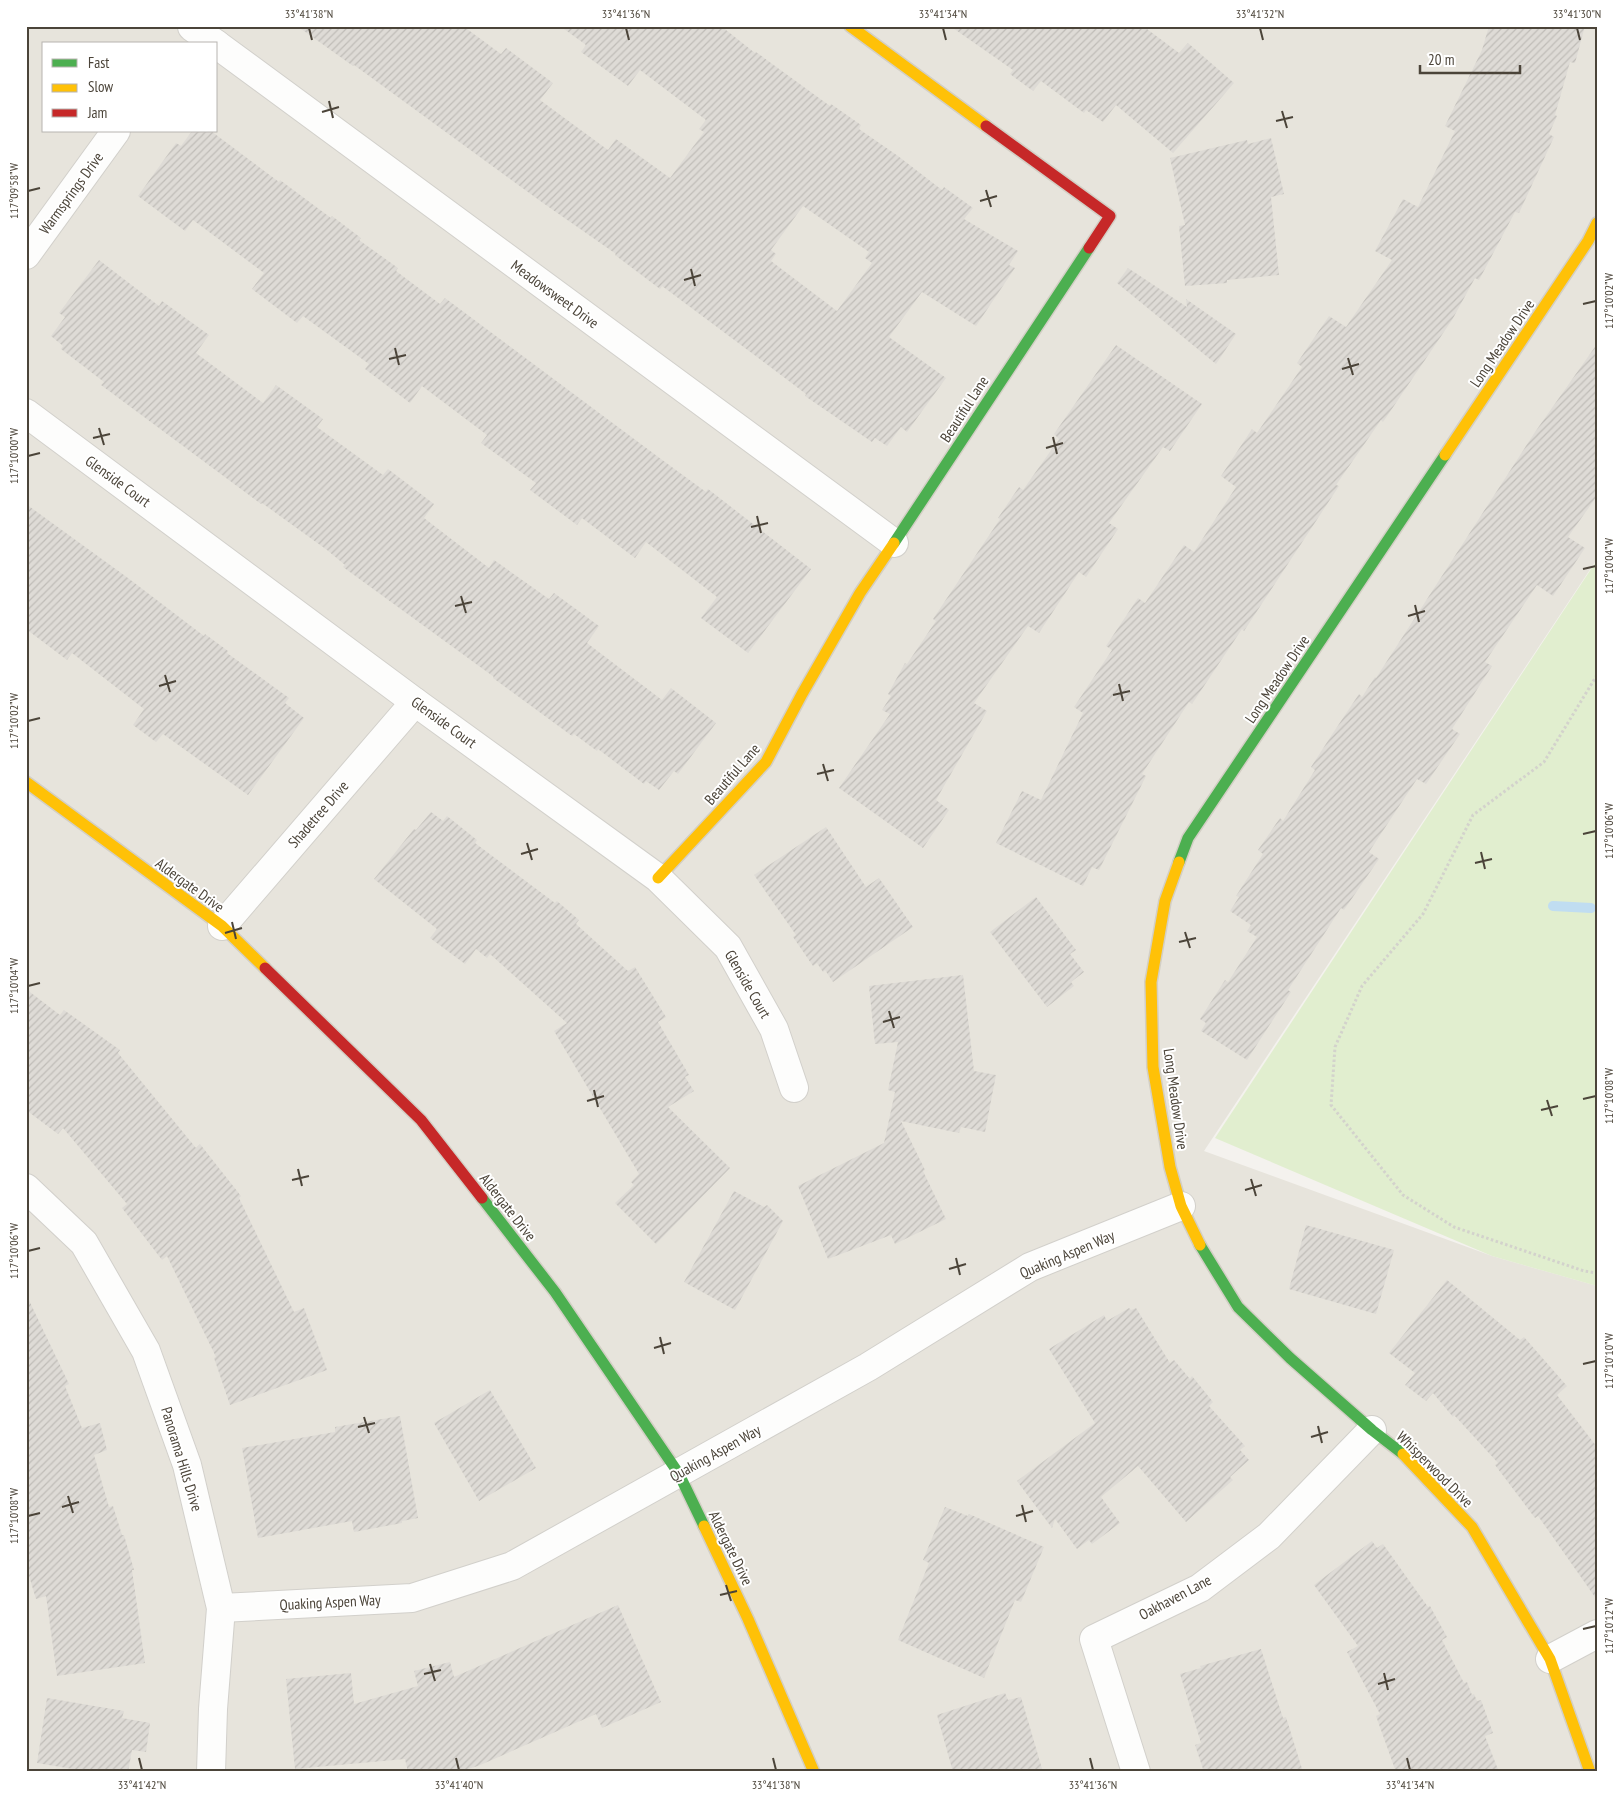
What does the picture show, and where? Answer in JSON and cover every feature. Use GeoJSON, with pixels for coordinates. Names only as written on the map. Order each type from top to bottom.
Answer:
{"type":"FeatureCollection","features":[{"type":"Feature","properties":{"kind":"street","name":"Meadowsweet Drive"},"geometry":{"type":"LineString","coordinates":[[192,26],[213,42]]}},
{"type":"Feature","properties":{"kind":"street"},"geometry":{"type":"LineString","coordinates":[[181,42],[192,26]]}},
{"type":"Feature","properties":{"kind":"street","name":"Beautiful Lane"},"geometry":{"type":"LineString","coordinates":[[658,878],[766,762],[802,694],[860,593],[1110,216],[850,26]]}},
{"type":"Feature","properties":{"kind":"street","name":"Meadowsweet Drive"},"geometry":{"type":"LineString","coordinates":[[218,45],[894,544]]}},
{"type":"Feature","properties":{"kind":"street","name":"Warmsprings Drive"},"geometry":{"type":"LineString","coordinates":[[26,255],[115,132]]}},
{"type":"Feature","properties":{"kind":"street","name":"Long Meadow Drive"},"geometry":{"type":"LineString","coordinates":[[1181,1206],[1170,1167],[1154,1067],[1150,982],[1165,901],[1188,838],[1588,241],[1597,223]]}},
{"type":"Feature","properties":{"kind":"street","name":"Glenside Court"},"geometry":{"type":"LineString","coordinates":[[26,413],[415,702],[658,878],[728,947],[774,1029],[794,1088]]}},
{"type":"Feature","properties":{"kind":"street","name":"Shadetree Drive"},"geometry":{"type":"LineString","coordinates":[[222,926],[415,702]]}},
{"type":"Feature","properties":{"kind":"street","name":"Aldergate Drive"},"geometry":{"type":"LineString","coordinates":[[26,782],[222,926],[421,1120],[555,1292],[679,1474],[748,1619],[814,1772]]}},
{"type":"Feature","properties":{"kind":"street","name":"Panorama Hills Drive"},"geometry":{"type":"LineString","coordinates":[[26,1188],[84,1243],[146,1351],[187,1465],[221,1608],[213,1709],[211,1772]]}},
{"type":"Feature","properties":{"kind":"street","name":"Whisperwood Drive"},"geometry":{"type":"LineString","coordinates":[[1181,1206],[1202,1248],[1238,1307],[1290,1358],[1372,1430],[1399,1449],[1472,1527],[1550,1659],[1590,1772]]}},
{"type":"Feature","properties":{"kind":"street","name":"Quaking Aspen Way"},"geometry":{"type":"LineString","coordinates":[[221,1608],[412,1598],[512,1566],[868,1367],[1030,1267],[1181,1206]]}},
{"type":"Feature","properties":{"kind":"street","name":"Oakhaven Lane"},"geometry":{"type":"LineString","coordinates":[[1136,1772],[1094,1639],[1200,1588],[1269,1536],[1372,1430]]}},
{"type":"Feature","properties":{"kind":"street"},"geometry":{"type":"LineString","coordinates":[[1550,1659],[1597,1634]]}},
{"type":"Feature","properties":{"kind":"path"},"geometry":{"type":"LineString","coordinates":[[1597,675],[1544,762],[1473,815],[1423,914],[1362,986],[1335,1047],[1331,1104],[1403,1195],[1454,1227],[1584,1271],[1597,1273]]}},
{"type":"Feature","properties":{"kind":"shaded area"},"geometry":{"type":"Polygon","coordinates":[[[26,26],[1597,26],[1597,559],[1204,1151],[1492,1256],[1597,1286],[1597,1772],[26,1772],[26,26]]]}},
{"type":"Feature","properties":{"kind":"green space"},"geometry":{"type":"Polygon","coordinates":[[[1597,560],[1597,1286],[1492,1256],[1215,1138],[1597,560]]]}},
{"type":"Feature","properties":{"kind":"building"},"geometry":{"type":"Polygon","coordinates":[[[297,26],[463,26],[501,54],[506,48],[553,83],[540,100],[608,150],[616,139],[670,178],[704,132],[699,129],[706,120],[640,70],[628,86],[581,52],[586,45],[560,26],[721,26],[755,53],[830,106],[831,104],[861,125],[859,129],[942,190],[944,187],[973,208],[964,219],[1018,251],[1009,265],[1015,268],[976,326],[922,292],[889,337],[946,378],[907,432],[901,427],[887,446],[875,438],[872,442],[805,396],[806,394],[662,286],[660,289],[616,254],[297,26]],[[803,206],[771,250],[776,254],[771,261],[837,311],[872,263],[865,258],[869,252],[803,206]]]}},
{"type":"Feature","properties":{"kind":"building"},"geometry":{"type":"Polygon","coordinates":[[[950,26],[1143,26],[1179,53],[1188,43],[1234,83],[1173,153],[1116,105],[1103,122],[1086,110],[1084,113],[1041,81],[1033,91],[1010,74],[1013,70],[950,26]]]}},
{"type":"Feature","properties":{"kind":"building"},"geometry":{"type":"Polygon","coordinates":[[[1489,26],[1585,26],[1575,63],[1570,62],[1555,115],[1557,116],[1549,134],[1554,137],[1519,213],[1515,212],[1479,280],[1475,278],[1452,320],[1383,422],[1381,420],[1336,485],[1339,486],[1244,631],[1242,629],[1192,704],[1189,702],[1142,774],[1146,776],[1099,870],[1092,867],[1083,886],[996,843],[1022,791],[1041,800],[1083,713],[1074,707],[1112,650],[1106,646],[1138,598],[1145,603],[1184,545],[1194,552],[1236,487],[1221,476],[1252,429],[1257,433],[1302,367],[1297,363],[1329,316],[1346,327],[1392,260],[1375,251],[1403,199],[1418,207],[1455,131],[1445,126],[1482,50],[1489,26]]]}},
{"type":"Feature","properties":{"kind":"building"},"geometry":{"type":"Polygon","coordinates":[[[191,132],[212,132],[279,182],[280,180],[331,218],[332,216],[361,238],[359,240],[398,268],[396,271],[440,304],[445,298],[706,492],[708,489],[811,569],[748,653],[701,618],[717,597],[646,542],[635,558],[582,518],[577,525],[530,490],[536,483],[481,443],[487,435],[422,386],[410,403],[365,369],[369,364],[303,316],[297,323],[252,289],[264,273],[193,220],[185,231],[138,196],[176,143],[181,146],[191,132]]]}},
{"type":"Feature","properties":{"kind":"building"},"geometry":{"type":"Polygon","coordinates":[[[1271,138],[1284,194],[1271,197],[1279,275],[1227,280],[1227,283],[1185,286],[1179,226],[1185,225],[1170,158],[1247,140],[1248,144],[1271,138]]]}},
{"type":"Feature","properties":{"kind":"building"},"geometry":{"type":"Polygon","coordinates":[[[99,260],[159,306],[162,301],[209,335],[196,353],[263,403],[276,385],[323,419],[317,427],[383,475],[388,469],[434,504],[424,518],[489,568],[494,560],[549,599],[554,593],[599,626],[587,643],[662,700],[671,688],[716,723],[678,774],[674,771],[659,790],[646,781],[644,784],[598,749],[597,751],[574,734],[572,736],[343,567],[345,565],[327,550],[261,504],[101,385],[104,382],[61,349],[63,346],[51,336],[65,317],[59,313],[99,260]]]}},
{"type":"Feature","properties":{"kind":"building"},"geometry":{"type":"Polygon","coordinates":[[[1128,268],[1187,307],[1186,299],[1236,334],[1216,364],[1117,283],[1128,268]]]}},
{"type":"Feature","properties":{"kind":"building"},"geometry":{"type":"Polygon","coordinates":[[[1597,344],[1597,496],[1568,537],[1585,548],[1553,596],[1537,585],[1485,662],[1492,666],[1452,729],[1460,734],[1426,784],[1417,779],[1369,852],[1379,859],[1344,910],[1341,908],[1288,990],[1291,992],[1247,1060],[1201,1031],[1206,1023],[1200,1019],[1225,980],[1228,982],[1257,937],[1247,931],[1251,925],[1230,911],[1239,897],[1236,896],[1263,854],[1258,850],[1280,818],[1283,821],[1315,770],[1311,767],[1333,733],[1359,694],[1362,697],[1376,678],[1535,432],[1597,344]]]}},
{"type":"Feature","properties":{"kind":"building"},"geometry":{"type":"Polygon","coordinates":[[[1116,345],[1202,404],[1170,451],[1163,447],[1109,523],[1118,529],[1086,577],[1079,572],[1039,633],[1028,626],[974,703],[987,711],[936,800],[949,810],[923,848],[839,788],[890,714],[882,710],[891,696],[888,694],[905,663],[907,664],[936,621],[933,619],[1000,519],[998,518],[1019,487],[1023,490],[1059,439],[1054,434],[1116,345]]]}},
{"type":"Feature","properties":{"kind":"building"},"geometry":{"type":"Polygon","coordinates":[[[26,504],[204,636],[205,634],[228,651],[227,653],[289,698],[285,703],[304,718],[248,795],[163,734],[156,742],[133,725],[144,709],[72,653],[67,660],[26,629],[26,504]]]}},
{"type":"Feature","properties":{"kind":"building"},"geometry":{"type":"Polygon","coordinates":[[[431,812],[443,821],[447,816],[477,840],[475,843],[555,903],[557,901],[579,920],[576,924],[628,971],[635,967],[666,1017],[658,1022],[689,1075],[685,1077],[694,1091],[668,1107],[730,1168],[656,1244],[615,1203],[634,1185],[631,1182],[639,1174],[554,1031],[567,1023],[490,954],[487,958],[476,949],[465,964],[430,938],[437,929],[374,879],[414,829],[416,830],[431,812]]]}},
{"type":"Feature","properties":{"kind":"building"},"geometry":{"type":"Polygon","coordinates":[[[826,827],[866,887],[879,878],[913,927],[833,982],[825,970],[823,972],[817,963],[813,966],[793,937],[796,935],[754,875],[826,827]]]}},
{"type":"Feature","properties":{"kind":"building"},"geometry":{"type":"Polygon","coordinates":[[[1036,897],[1076,950],[1070,954],[1084,972],[1071,982],[1074,986],[1047,1007],[990,932],[1036,897]]]}},
{"type":"Feature","properties":{"kind":"building"},"geometry":{"type":"Polygon","coordinates":[[[963,975],[974,1071],[996,1075],[985,1132],[961,1127],[959,1133],[901,1121],[946,1219],[895,1244],[891,1235],[828,1259],[798,1186],[884,1143],[895,1092],[888,1090],[898,1042],[875,1044],[869,986],[963,975]]]}},
{"type":"Feature","properties":{"kind":"building"},"geometry":{"type":"Polygon","coordinates":[[[26,989],[60,1015],[64,1010],[120,1050],[118,1053],[196,1148],[200,1144],[241,1196],[239,1198],[294,1312],[304,1308],[327,1370],[230,1405],[214,1358],[216,1357],[167,1256],[162,1260],[122,1208],[127,1204],[63,1128],[58,1134],[26,1110],[26,989]]]}},
{"type":"Feature","properties":{"kind":"building"},"geometry":{"type":"Polygon","coordinates":[[[734,1191],[764,1207],[767,1205],[783,1221],[735,1310],[684,1282],[734,1191]]]}},
{"type":"Feature","properties":{"kind":"building"},"geometry":{"type":"Polygon","coordinates":[[[1306,1225],[1394,1250],[1376,1314],[1289,1289],[1306,1225]]]}},
{"type":"Feature","properties":{"kind":"building"},"geometry":{"type":"Polygon","coordinates":[[[1447,1280],[1520,1340],[1524,1337],[1567,1386],[1557,1395],[1597,1447],[1597,1600],[1538,1516],[1535,1518],[1495,1465],[1498,1463],[1454,1415],[1453,1417],[1433,1393],[1426,1401],[1405,1385],[1415,1373],[1389,1353],[1447,1280]]]}},
{"type":"Feature","properties":{"kind":"building"},"geometry":{"type":"Polygon","coordinates":[[[26,1294],[69,1384],[65,1386],[82,1428],[100,1423],[107,1450],[94,1455],[109,1507],[113,1506],[134,1570],[132,1570],[145,1663],[57,1676],[46,1596],[36,1599],[26,1566],[26,1294]]]}},
{"type":"Feature","properties":{"kind":"building"},"geometry":{"type":"Polygon","coordinates":[[[1129,1308],[1131,1310],[1136,1308],[1170,1363],[1174,1360],[1190,1379],[1192,1376],[1213,1402],[1209,1406],[1245,1446],[1240,1450],[1249,1460],[1230,1477],[1233,1480],[1186,1522],[1138,1466],[1101,1497],[1120,1523],[1092,1544],[1089,1540],[1077,1549],[1055,1519],[1052,1528],[1017,1481],[1095,1423],[1049,1349],[1104,1315],[1107,1321],[1129,1308]]]}},
{"type":"Feature","properties":{"kind":"building"},"geometry":{"type":"Polygon","coordinates":[[[490,1390],[536,1468],[479,1501],[434,1423],[490,1390]]]}},
{"type":"Feature","properties":{"kind":"building"},"geometry":{"type":"Polygon","coordinates":[[[400,1416],[418,1518],[354,1532],[352,1521],[258,1538],[242,1448],[335,1432],[335,1427],[400,1416]]]}},
{"type":"Feature","properties":{"kind":"building"},"geometry":{"type":"Polygon","coordinates":[[[945,1507],[968,1516],[969,1514],[1044,1547],[1021,1602],[1015,1600],[984,1678],[898,1640],[929,1563],[923,1560],[945,1507]]]}},
{"type":"Feature","properties":{"kind":"building"},"geometry":{"type":"Polygon","coordinates":[[[1372,1541],[1377,1548],[1383,1544],[1428,1607],[1430,1606],[1447,1637],[1442,1640],[1464,1683],[1467,1682],[1472,1695],[1474,1694],[1477,1701],[1481,1700],[1493,1733],[1485,1736],[1499,1772],[1396,1772],[1376,1716],[1380,1714],[1347,1652],[1358,1646],[1314,1585],[1372,1541]]]}},
{"type":"Feature","properties":{"kind":"building"},"geometry":{"type":"Polygon","coordinates":[[[618,1605],[661,1702],[602,1728],[596,1714],[478,1766],[457,1772],[408,1772],[405,1759],[295,1769],[286,1679],[351,1673],[354,1704],[418,1686],[414,1671],[450,1662],[454,1677],[618,1605]]]}},
{"type":"Feature","properties":{"kind":"building"},"geometry":{"type":"Polygon","coordinates":[[[1261,1649],[1283,1718],[1286,1717],[1303,1772],[1204,1772],[1195,1745],[1201,1743],[1180,1674],[1201,1668],[1200,1666],[1261,1649]]]}},
{"type":"Feature","properties":{"kind":"building"},"geometry":{"type":"Polygon","coordinates":[[[1005,1693],[1008,1700],[1021,1697],[1043,1772],[953,1772],[937,1715],[1005,1693]]]}},
{"type":"Feature","properties":{"kind":"building"},"geometry":{"type":"Polygon","coordinates":[[[47,1698],[124,1711],[122,1718],[150,1723],[146,1752],[132,1750],[128,1772],[90,1772],[37,1763],[47,1698]]]}},
{"type":"Feature","properties":{"kind":"waterway"},"geometry":{"type":"LineString","coordinates":[[1553,906],[1591,908]]}},
{"type":"Feature","properties":{"kind":"traffic: fast"},"geometry":{"type":"LineString","coordinates":[[894,543],[1089,248]]}},
{"type":"Feature","properties":{"kind":"traffic: fast"},"geometry":{"type":"LineString","coordinates":[[1179,862],[1188,838],[1445,455]]}},
{"type":"Feature","properties":{"kind":"traffic: fast"},"geometry":{"type":"LineString","coordinates":[[482,1198],[555,1292],[679,1474],[704,1526]]}},
{"type":"Feature","properties":{"kind":"traffic: fast"},"geometry":{"type":"LineString","coordinates":[[1200,1245],[1238,1307],[1290,1358],[1372,1430],[1403,1454]]}},
{"type":"Feature","properties":{"kind":"traffic: slow"},"geometry":{"type":"LineString","coordinates":[[850,26],[986,126]]}},
{"type":"Feature","properties":{"kind":"traffic: slow"},"geometry":{"type":"LineString","coordinates":[[1445,455],[1588,241],[1597,223]]}},
{"type":"Feature","properties":{"kind":"traffic: slow"},"geometry":{"type":"LineString","coordinates":[[658,878],[766,762],[802,694],[860,593],[894,543]]}},
{"type":"Feature","properties":{"kind":"traffic: slow"},"geometry":{"type":"LineString","coordinates":[[26,782],[222,926],[265,968]]}},
{"type":"Feature","properties":{"kind":"traffic: slow"},"geometry":{"type":"LineString","coordinates":[[1179,862],[1165,901],[1151,982],[1153,1067],[1170,1167],[1181,1206],[1200,1245]]}},
{"type":"Feature","properties":{"kind":"traffic: slow"},"geometry":{"type":"LineString","coordinates":[[1403,1454],[1472,1527],[1550,1659],[1590,1772]]}},
{"type":"Feature","properties":{"kind":"traffic: slow"},"geometry":{"type":"LineString","coordinates":[[704,1526],[748,1619],[814,1772]]}},
{"type":"Feature","properties":{"kind":"traffic: jam"},"geometry":{"type":"LineString","coordinates":[[986,126],[1110,216],[1089,248]]}},
{"type":"Feature","properties":{"kind":"traffic: jam"},"geometry":{"type":"LineString","coordinates":[[265,968],[421,1120],[482,1198]]}}]}
